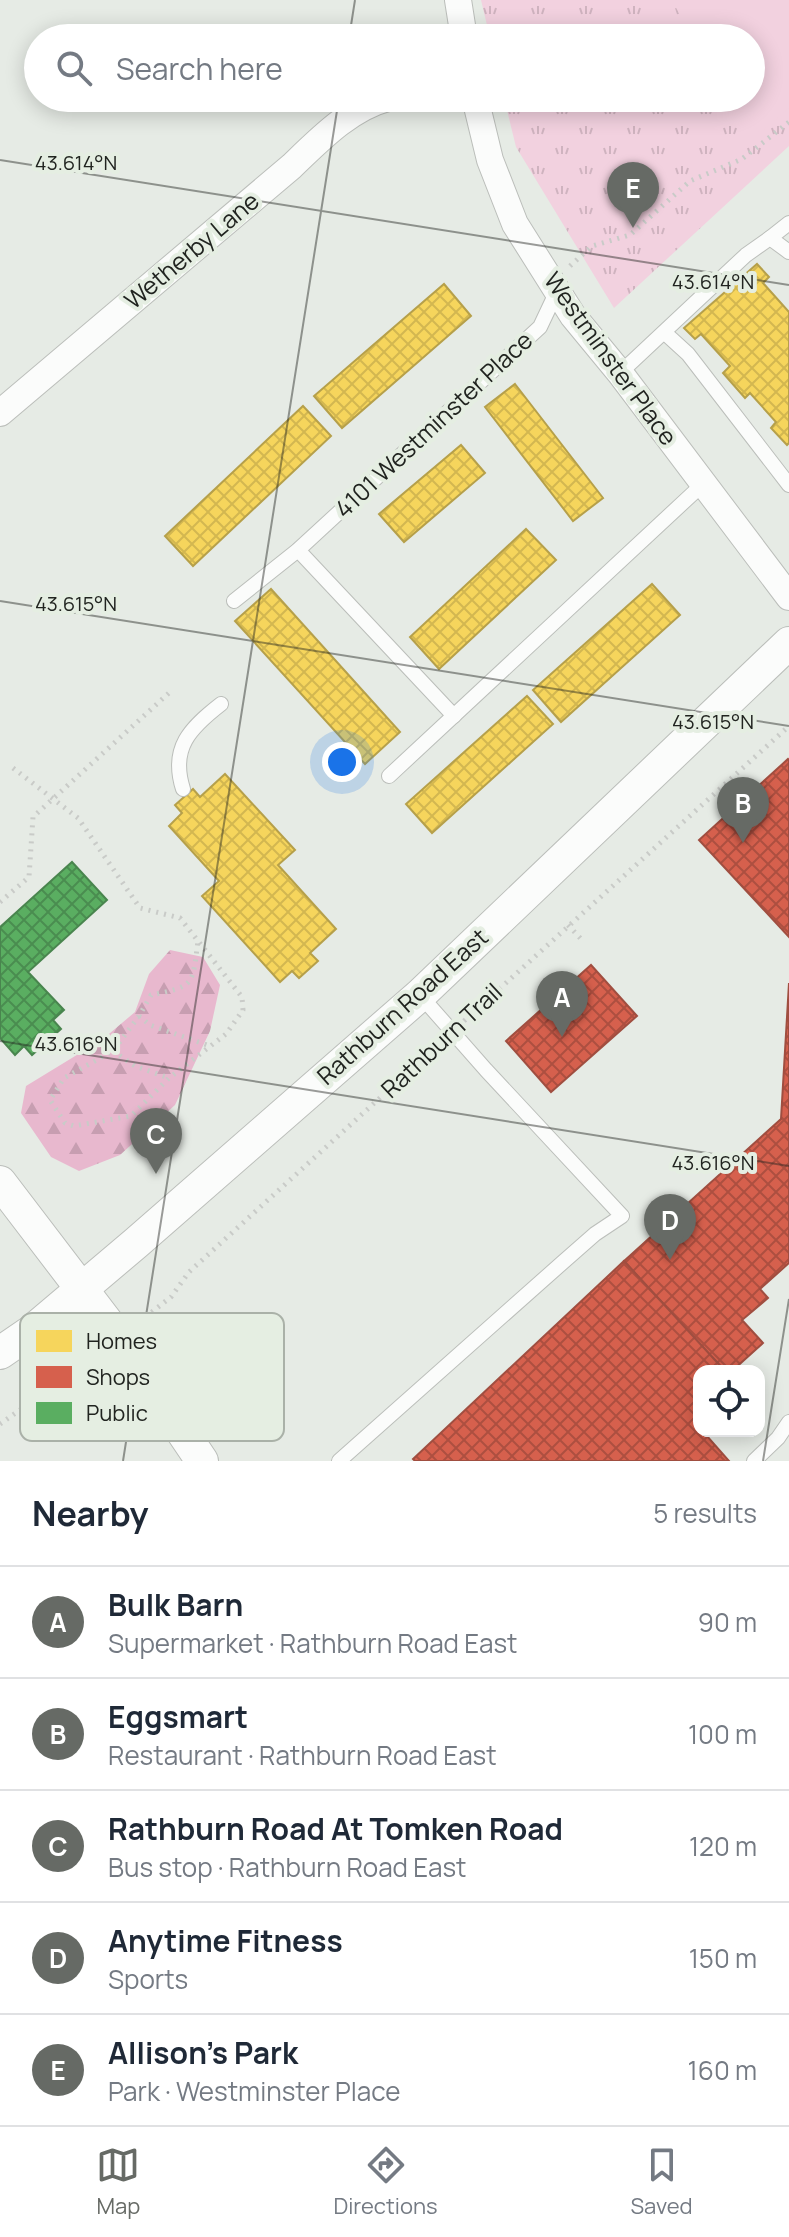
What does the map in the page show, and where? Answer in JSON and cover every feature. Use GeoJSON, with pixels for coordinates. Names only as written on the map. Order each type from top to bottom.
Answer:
{"type":"FeatureCollection","features":[{"type":"Feature","properties":{"kind":"street"},"geometry":{"type":"LineString","coordinates":[[458,0],[462,24]]}},
{"type":"Feature","properties":{"kind":"street","name":"Wetherby Lane"},"geometry":{"type":"LineString","coordinates":[[0,413],[292,166],[323,136],[357,112]]}},
{"type":"Feature","properties":{"kind":"street","name":"Westminster Place"},"geometry":{"type":"LineString","coordinates":[[478,112],[490,160],[515,224],[573,316],[620,373],[789,597]]}},
{"type":"Feature","properties":{"kind":"street","name":"Rathburn Road East"},"geometry":{"type":"LineString","coordinates":[[53,1313],[420,995],[789,643]]}},
{"type":"Feature","properties":{"kind":"street"},"geometry":{"type":"LineString","coordinates":[[0,1182],[100,1313]]}},
{"type":"Feature","properties":{"kind":"street","name":"Rathburn Road East"},"geometry":{"type":"LineString","coordinates":[[0,1353],[20,1339]]}},
{"type":"Feature","properties":{"kind":"street"},"geometry":{"type":"LineString","coordinates":[[189,1441],[202,1461]]}},
{"type":"Feature","properties":{"kind":"lane"},"geometry":{"type":"LineString","coordinates":[[620,373],[746,255],[789,223]]}},
{"type":"Feature","properties":{"kind":"lane"},"geometry":{"type":"LineString","coordinates":[[770,238],[789,252]]}},
{"type":"Feature","properties":{"kind":"lane","name":"4101 Westminster Place"},"geometry":{"type":"LineString","coordinates":[[234,601],[298,550],[540,327],[557,291]]}},
{"type":"Feature","properties":{"kind":"lane"},"geometry":{"type":"LineString","coordinates":[[665,333],[688,354],[789,485]]}},
{"type":"Feature","properties":{"kind":"lane"},"geometry":{"type":"LineString","coordinates":[[389,776],[703,484]]}},
{"type":"Feature","properties":{"kind":"lane"},"geometry":{"type":"LineString","coordinates":[[298,550],[454,716]]}},
{"type":"Feature","properties":{"kind":"lane"},"geometry":{"type":"LineString","coordinates":[[183,789],[177,771],[178,755],[202,719],[221,704]]}},
{"type":"Feature","properties":{"kind":"lane"},"geometry":{"type":"LineString","coordinates":[[339,1461],[595,1234],[622,1216],[420,995]]}},
{"type":"Feature","properties":{"kind":"lane"},"geometry":{"type":"LineString","coordinates":[[754,1461],[778,1438],[789,1422]]}},
{"type":"Feature","properties":{"kind":"path"},"geometry":{"type":"LineString","coordinates":[[557,291],[572,262],[592,246],[630,235],[690,181],[742,159],[789,122]]}},
{"type":"Feature","properties":{"kind":"path"},"geometry":{"type":"LineString","coordinates":[[0,902],[29,877],[33,817],[170,692]]}},
{"type":"Feature","properties":{"kind":"path","name":"Rathburn Trail"},"geometry":{"type":"LineString","coordinates":[[171,1297],[189,1272],[789,726]]}},
{"type":"Feature","properties":{"kind":"path"},"geometry":{"type":"LineString","coordinates":[[13,768],[78,818],[140,908],[180,918],[242,997],[243,1010],[226,1034],[169,1078],[131,1116],[74,1126],[65,1123],[50,1100],[64,1078],[113,1051],[151,995],[184,988],[193,978],[198,941]]}},
{"type":"Feature","properties":{"kind":"path"},"geometry":{"type":"LineString","coordinates":[[568,925],[582,940]]}},
{"type":"Feature","properties":{"kind":"path"},"geometry":{"type":"LineString","coordinates":[[139,1016],[150,1025],[210,1046]]}},
{"type":"Feature","properties":{"kind":"path"},"geometry":{"type":"LineString","coordinates":[[113,1051],[135,1066],[169,1078]]}},
{"type":"Feature","properties":{"kind":"path"},"geometry":{"type":"LineString","coordinates":[[0,1424],[20,1410]]}},
{"type":"Feature","properties":{"kind":"green space"},"geometry":{"type":"Polygon","coordinates":[[[481,0],[789,0],[789,146],[614,308],[516,147],[507,112],[765,112],[765,24],[487,24],[481,0]]]}},
{"type":"Feature","properties":{"kind":"green space"},"geometry":{"type":"Polygon","coordinates":[[[672,0],[789,0],[789,108],[760,133],[743,112],[765,112],[765,24],[685,24],[672,0]]]}},
{"type":"Feature","properties":{"kind":"green space"},"geometry":{"type":"Polygon","coordinates":[[[170,950],[203,957],[220,985],[210,1031],[175,1105],[120,1155],[79,1171],[51,1157],[21,1113],[26,1086],[103,1039],[135,1012],[149,974],[170,950]]]}},
{"type":"Feature","properties":{"kind":"building: Homes"},"geometry":{"type":"Polygon","coordinates":[[[757,264],[769,277],[763,283],[789,312],[787,445],[771,428],[776,422],[750,393],[745,398],[723,373],[730,366],[701,334],[695,339],[684,328],[757,264]]]}},
{"type":"Feature","properties":{"kind":"building: Homes"},"geometry":{"type":"Polygon","coordinates":[[[444,284],[471,316],[342,428],[314,396],[444,284]]]}},
{"type":"Feature","properties":{"kind":"building: Homes"},"geometry":{"type":"Polygon","coordinates":[[[515,384],[603,498],[573,521],[485,407],[515,384]]]}},
{"type":"Feature","properties":{"kind":"building: Homes"},"geometry":{"type":"Polygon","coordinates":[[[303,406],[331,436],[193,566],[165,536],[303,406]]]}},
{"type":"Feature","properties":{"kind":"building: Homes"},"geometry":{"type":"Polygon","coordinates":[[[461,445],[485,473],[404,542],[379,514],[461,445]]]}},
{"type":"Feature","properties":{"kind":"building: Homes"},"geometry":{"type":"Polygon","coordinates":[[[526,529],[556,560],[439,669],[410,637],[526,529]]]}},
{"type":"Feature","properties":{"kind":"building: Homes"},"geometry":{"type":"Polygon","coordinates":[[[652,584],[680,615],[561,722],[533,690],[652,584]]]}},
{"type":"Feature","properties":{"kind":"building: Homes"},"geometry":{"type":"Polygon","coordinates":[[[271,589],[400,732],[365,764],[235,621],[271,589]]]}},
{"type":"Feature","properties":{"kind":"building: Homes"},"geometry":{"type":"Polygon","coordinates":[[[527,696],[553,724],[432,833],[406,804],[527,696]]]}},
{"type":"Feature","properties":{"kind":"building: Homes"},"geometry":{"type":"Polygon","coordinates":[[[225,774],[295,850],[278,865],[336,929],[310,953],[318,961],[299,978],[292,971],[280,982],[202,896],[219,881],[169,826],[182,813],[175,805],[193,789],[200,797],[225,774]]]}},
{"type":"Feature","properties":{"kind":"building: Shops"},"geometry":{"type":"Polygon","coordinates":[[[789,760],[789,937],[699,840],[789,760]]]}},
{"type":"Feature","properties":{"kind":"building: Shops"},"geometry":{"type":"Polygon","coordinates":[[[591,965],[637,1016],[551,1092],[506,1041],[591,965]]]}},
{"type":"Feature","properties":{"kind":"building: Shops"},"geometry":{"type":"Polygon","coordinates":[[[789,983],[789,1263],[760,1289],[768,1298],[742,1320],[763,1343],[739,1365],[719,1365],[624,1261],[781,1119],[789,983]]]}},
{"type":"Feature","properties":{"kind":"building: Shops"},"geometry":{"type":"Polygon","coordinates":[[[624,1261],[719,1365],[693,1365],[693,1437],[708,1437],[729,1461],[413,1459],[624,1261]]]}},
{"type":"Feature","properties":{"kind":"building: Public"},"geometry":{"type":"Polygon","coordinates":[[[72,862],[107,900],[28,972],[64,1010],[53,1020],[61,1029],[32,1055],[24,1046],[15,1055],[0,1038],[0,927],[72,862]]]}},
{"type":"Feature","properties":{"kind":"place","name":"Allison's Park"},"geometry":{"type":"Point","coordinates":[633,228]}},
{"type":"Feature","properties":{"kind":"place","name":"Eggsmart"},"geometry":{"type":"Point","coordinates":[743,843]}},
{"type":"Feature","properties":{"kind":"place","name":"Bulk Barn"},"geometry":{"type":"Point","coordinates":[562,1037]}},
{"type":"Feature","properties":{"kind":"place","name":"Rathburn Road At Tomken Road"},"geometry":{"type":"Point","coordinates":[156,1174]}},
{"type":"Feature","properties":{"kind":"place","name":"Anytime Fitness"},"geometry":{"type":"Point","coordinates":[670,1260]}}]}
